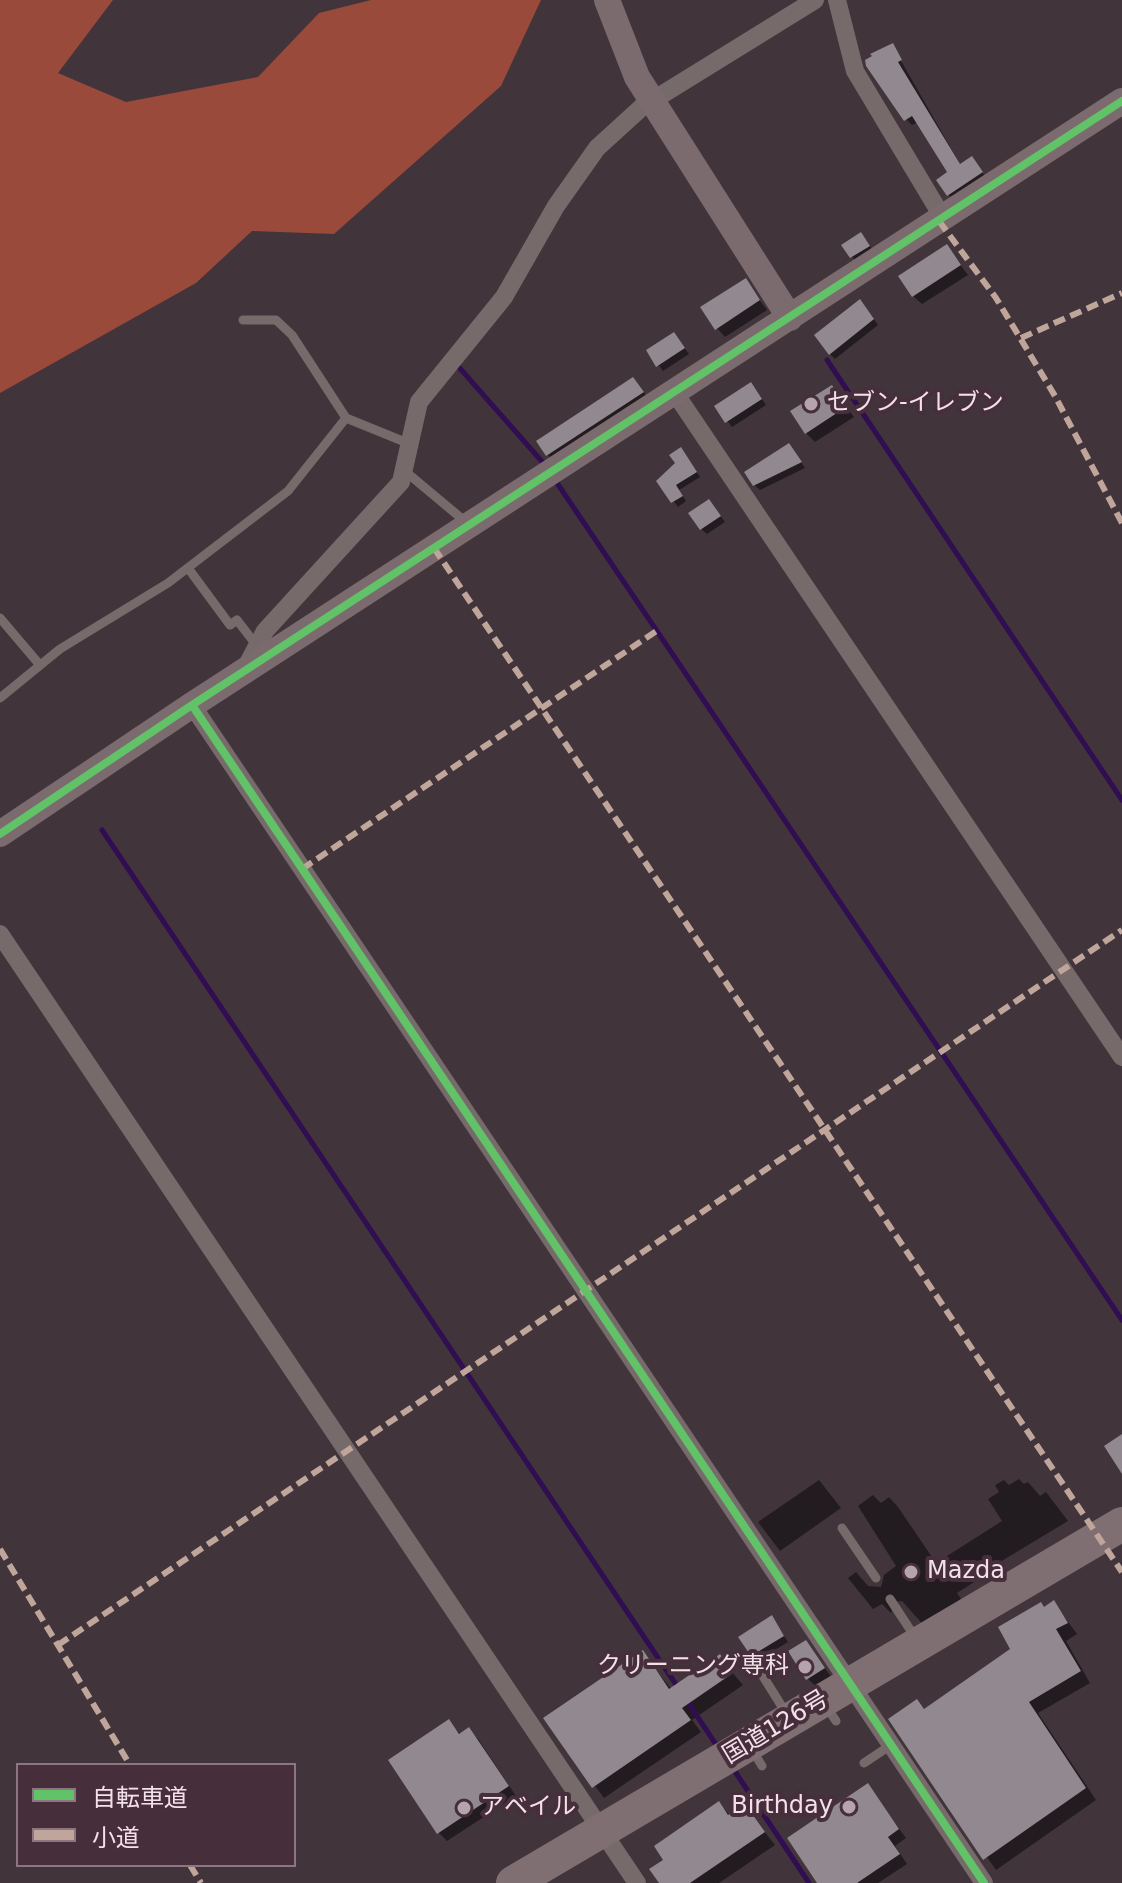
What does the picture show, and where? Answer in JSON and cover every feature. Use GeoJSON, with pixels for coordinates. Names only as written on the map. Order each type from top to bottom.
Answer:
{"type":"FeatureCollection","features":[{"type":"Feature","properties":{"kind":"highway","name":"国道126号"},"geometry":{"type":"LineString","coordinates":[[513,1883],[603,1831],[755,1755],[819,1705],[919,1643],[1042,1578],[1122,1524]]}},
{"type":"Feature","properties":{"kind":"street"},"geometry":{"type":"LineString","coordinates":[[607,0],[637,77],[790,318]]}},
{"type":"Feature","properties":{"kind":"street"},"geometry":{"type":"LineString","coordinates":[[244,671],[265,631],[401,482],[406,472],[419,402],[504,297],[583,165],[607,136],[652,100],[815,0]]}},
{"type":"Feature","properties":{"kind":"street"},"geometry":{"type":"LineString","coordinates":[[837,0],[855,71],[943,218]]}},
{"type":"Feature","properties":{"kind":"street"},"geometry":{"type":"LineString","coordinates":[[0,834],[244,671],[1122,101]]}},
{"type":"Feature","properties":{"kind":"street"},"geometry":{"type":"LineString","coordinates":[[675,393],[1122,1057]]}},
{"type":"Feature","properties":{"kind":"street"},"geometry":{"type":"LineString","coordinates":[[192,705],[819,1705],[891,1745],[984,1883]]}},
{"type":"Feature","properties":{"kind":"street"},"geometry":{"type":"LineString","coordinates":[[0,934],[637,1883]]}},
{"type":"Feature","properties":{"kind":"lane"},"geometry":{"type":"LineString","coordinates":[[243,320],[276,320],[292,335],[346,418],[410,444]]}},
{"type":"Feature","properties":{"kind":"lane"},"geometry":{"type":"LineString","coordinates":[[2,691],[188,568],[288,491],[346,418]]}},
{"type":"Feature","properties":{"kind":"lane"},"geometry":{"type":"LineString","coordinates":[[406,472],[470,525]]}},
{"type":"Feature","properties":{"kind":"lane"},"geometry":{"type":"LineString","coordinates":[[188,568],[230,625],[237,620],[257,646]]}},
{"type":"Feature","properties":{"kind":"lane"},"geometry":{"type":"LineString","coordinates":[[0,618],[39,664]]}},
{"type":"Feature","properties":{"kind":"lane"},"geometry":{"type":"LineString","coordinates":[[842,1528],[876,1578]]}},
{"type":"Feature","properties":{"kind":"lane"},"geometry":{"type":"LineString","coordinates":[[890,1599],[919,1643]]}},
{"type":"Feature","properties":{"kind":"lane"},"geometry":{"type":"LineString","coordinates":[[756,1665],[819,1705]]}},
{"type":"Feature","properties":{"kind":"lane"},"geometry":{"type":"LineString","coordinates":[[864,1763],[891,1745]]}},
{"type":"Feature","properties":{"kind":"shaded area"},"geometry":{"type":"Polygon","coordinates":[[[0,0],[113,0],[58,73],[126,102],[258,77],[319,13],[371,0],[541,0],[501,86],[334,234],[252,231],[196,283],[0,393],[0,0]]]}},
{"type":"Feature","properties":{"kind":"building"},"geometry":{"type":"Polygon","coordinates":[[[893,43],[902,60],[898,62],[960,164],[972,156],[983,172],[947,196],[936,180],[947,172],[912,116],[904,121],[866,66],[865,60],[872,56],[870,54],[893,43]]]}},
{"type":"Feature","properties":{"kind":"building"},"geometry":{"type":"Polygon","coordinates":[[[861,232],[870,246],[850,258],[841,245],[861,232]]]}},
{"type":"Feature","properties":{"kind":"building"},"geometry":{"type":"Polygon","coordinates":[[[947,244],[961,265],[912,297],[898,276],[947,244]]]}},
{"type":"Feature","properties":{"kind":"building"},"geometry":{"type":"Polygon","coordinates":[[[746,278],[760,300],[715,330],[700,307],[746,278]]]}},
{"type":"Feature","properties":{"kind":"building"},"geometry":{"type":"Polygon","coordinates":[[[860,299],[874,319],[829,355],[814,335],[860,299]]]}},
{"type":"Feature","properties":{"kind":"building"},"geometry":{"type":"Polygon","coordinates":[[[674,332],[685,348],[656,367],[646,350],[674,332]]]}},
{"type":"Feature","properties":{"kind":"building"},"geometry":{"type":"Polygon","coordinates":[[[633,377],[644,392],[546,456],[536,441],[633,377]]]}},
{"type":"Feature","properties":{"kind":"building"},"geometry":{"type":"Polygon","coordinates":[[[751,382],[762,399],[725,423],[714,406],[751,382]]]}},
{"type":"Feature","properties":{"kind":"building"},"geometry":{"type":"Polygon","coordinates":[[[832,385],[846,407],[805,434],[790,411],[832,385]]]}},
{"type":"Feature","properties":{"kind":"building"},"geometry":{"type":"Polygon","coordinates":[[[789,443],[802,462],[753,486],[744,472],[789,443]]]}},
{"type":"Feature","properties":{"kind":"building"},"geometry":{"type":"Polygon","coordinates":[[[681,447],[697,472],[676,485],[683,496],[671,503],[656,481],[675,463],[669,455],[681,447]]]}},
{"type":"Feature","properties":{"kind":"building"},"geometry":{"type":"Polygon","coordinates":[[[709,499],[721,516],[700,530],[688,513],[709,499]]]}},
{"type":"Feature","properties":{"kind":"building"},"geometry":{"type":"Polygon","coordinates":[[[1122,1434],[1122,1474],[1104,1446],[1122,1434]]]}},
{"type":"Feature","properties":{"kind":"building"},"geometry":{"type":"Polygon","coordinates":[[[1054,1600],[1068,1623],[1056,1629],[1081,1671],[1029,1702],[1086,1788],[983,1860],[888,1719],[917,1699],[924,1709],[1010,1649],[998,1627],[1041,1602],[1044,1607],[1054,1600]]]}},
{"type":"Feature","properties":{"kind":"building"},"geometry":{"type":"Polygon","coordinates":[[[772,1615],[784,1636],[751,1656],[738,1637],[772,1615]]]}},
{"type":"Feature","properties":{"kind":"building"},"geometry":{"type":"Polygon","coordinates":[[[806,1640],[825,1668],[806,1680],[788,1651],[806,1640]]]}},
{"type":"Feature","properties":{"kind":"building"},"geometry":{"type":"Polygon","coordinates":[[[643,1650],[669,1689],[720,1654],[733,1673],[682,1708],[691,1720],[592,1788],[543,1718],[643,1650]]]}},
{"type":"Feature","properties":{"kind":"building"},"geometry":{"type":"Polygon","coordinates":[[[449,1719],[459,1734],[469,1727],[509,1786],[437,1834],[388,1760],[449,1719]]]}},
{"type":"Feature","properties":{"kind":"building"},"geometry":{"type":"Polygon","coordinates":[[[868,1783],[899,1829],[888,1837],[900,1854],[857,1883],[817,1883],[787,1838],[868,1783]]]}},
{"type":"Feature","properties":{"kind":"building"},"geometry":{"type":"Polygon","coordinates":[[[719,1801],[728,1815],[745,1804],[765,1832],[690,1883],[659,1883],[649,1869],[663,1860],[654,1846],[719,1801]]]}},
{"type":"Feature","properties":{"kind":"waterway"},"geometry":{"type":"LineString","coordinates":[[827,360],[1122,800]]}},
{"type":"Feature","properties":{"kind":"waterway"},"geometry":{"type":"LineString","coordinates":[[457,365],[545,465]]}},
{"type":"Feature","properties":{"kind":"waterway"},"geometry":{"type":"LineString","coordinates":[[555,480],[1122,1320]]}},
{"type":"Feature","properties":{"kind":"waterway"},"geometry":{"type":"LineString","coordinates":[[102,830],[679,1689]]}},
{"type":"Feature","properties":{"kind":"waterway"},"geometry":{"type":"LineString","coordinates":[[685,1698],[719,1749]]}},
{"type":"Feature","properties":{"kind":"waterway"},"geometry":{"type":"LineString","coordinates":[[732,1767],[809,1883]]}},
{"type":"Feature","properties":{"kind":"marked path"},"geometry":{"type":"LineString","coordinates":[[939,221],[996,298],[1055,396],[1122,523]]}},
{"type":"Feature","properties":{"kind":"marked path"},"geometry":{"type":"LineString","coordinates":[[1021,338],[1122,293]]}},
{"type":"Feature","properties":{"kind":"marked path"},"geometry":{"type":"LineString","coordinates":[[434,548],[1122,1572]]}},
{"type":"Feature","properties":{"kind":"marked path"},"geometry":{"type":"LineString","coordinates":[[302,869],[658,630]]}},
{"type":"Feature","properties":{"kind":"marked path"},"geometry":{"type":"LineString","coordinates":[[58,1645],[1122,930]]}},
{"type":"Feature","properties":{"kind":"marked path"},"geometry":{"type":"LineString","coordinates":[[0,1549],[129,1763]]}},
{"type":"Feature","properties":{"kind":"marked path"},"geometry":{"type":"LineString","coordinates":[[191,1867],[201,1883]]}},
{"type":"Feature","properties":{"kind":"cycle path"},"geometry":{"type":"LineString","coordinates":[[0,834],[192,705],[1122,101]]}},
{"type":"Feature","properties":{"kind":"cycle path"},"geometry":{"type":"LineString","coordinates":[[192,705],[984,1883]]}},
{"type":"Feature","properties":{"kind":"place","name":"セブン-イレブン"},"geometry":{"type":"Point","coordinates":[811,404]}},
{"type":"Feature","properties":{"kind":"place","name":"Mazda"},"geometry":{"type":"Point","coordinates":[911,1572]}},
{"type":"Feature","properties":{"kind":"place","name":"クリーニング専科"},"geometry":{"type":"Point","coordinates":[805,1667]}},
{"type":"Feature","properties":{"kind":"place","name":"Birthday"},"geometry":{"type":"Point","coordinates":[849,1807]}},
{"type":"Feature","properties":{"kind":"place","name":"アベイル"},"geometry":{"type":"Point","coordinates":[464,1808]}}]}
